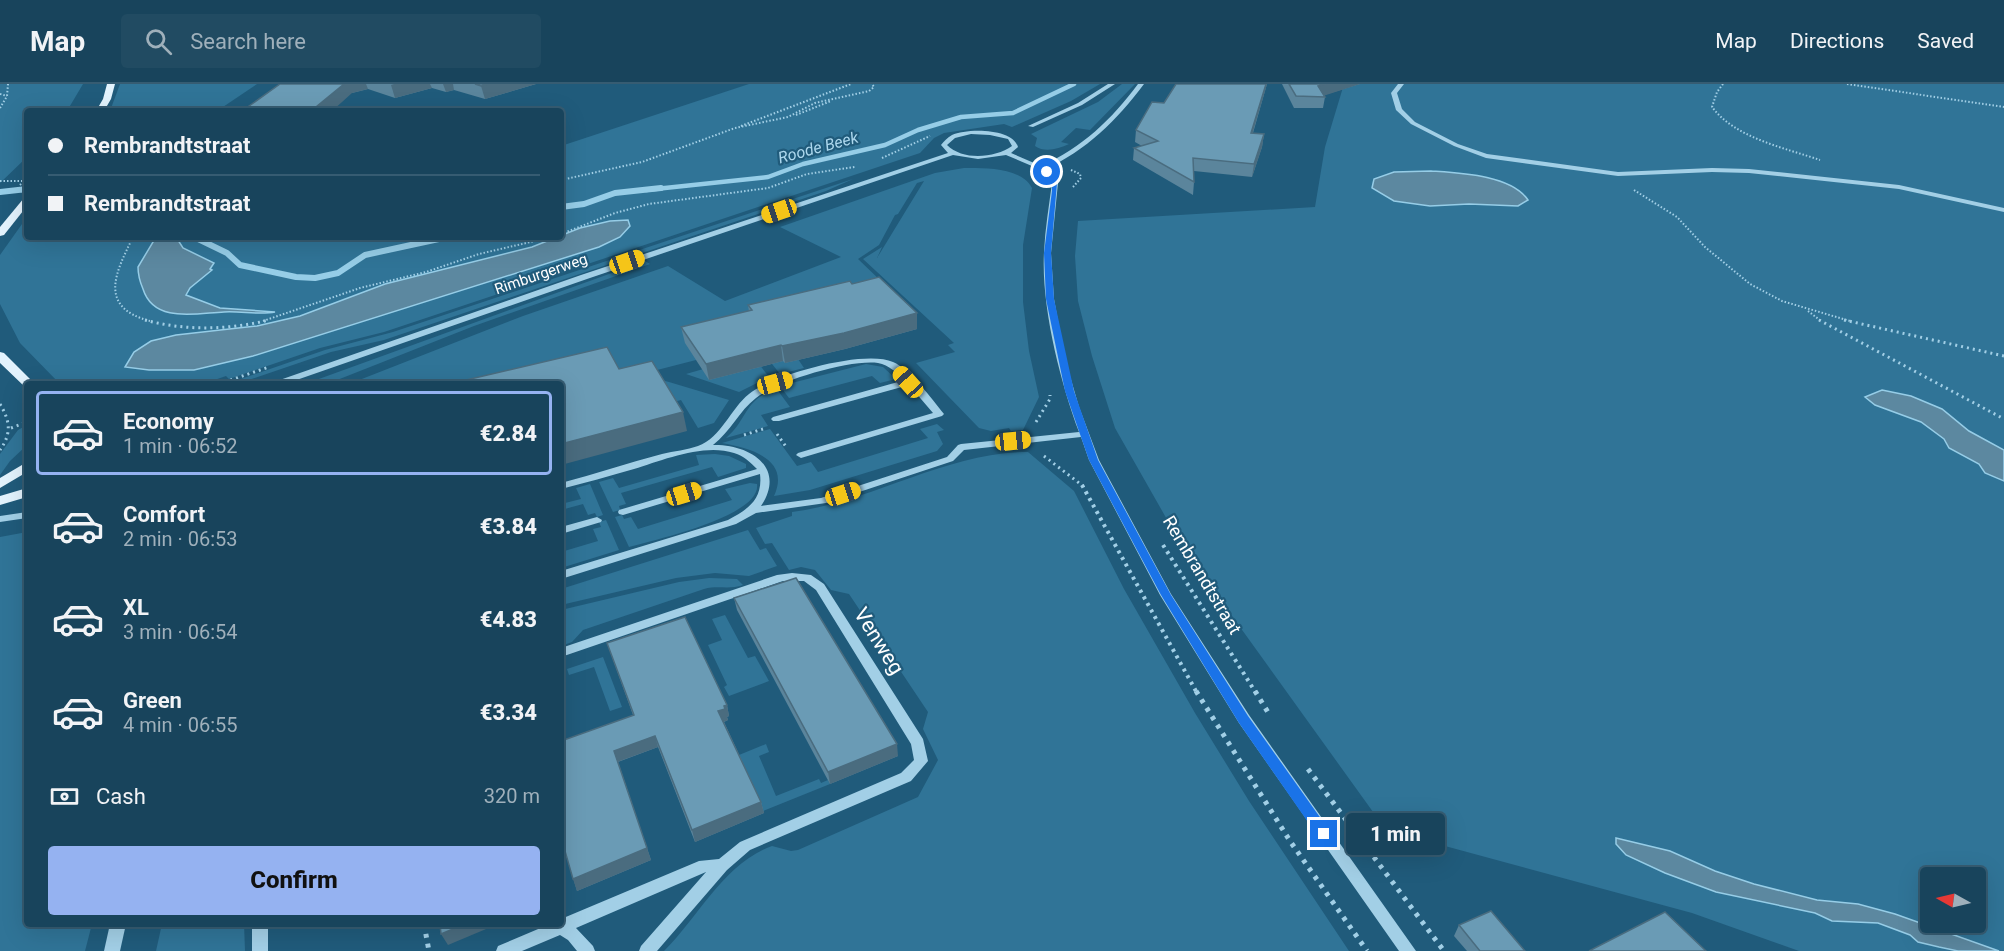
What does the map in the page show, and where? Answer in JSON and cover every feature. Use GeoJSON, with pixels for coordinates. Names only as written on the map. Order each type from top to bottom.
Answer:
{"type":"FeatureCollection","features":[{"type":"Feature","properties":{"kind":"main road"},"geometry":{"type":"LineString","coordinates":[[102,108],[111,84]]}},
{"type":"Feature","properties":{"kind":"main road"},"geometry":{"type":"LineString","coordinates":[[2,230],[24,204]]}},
{"type":"Feature","properties":{"kind":"main road"},"geometry":{"type":"LineString","coordinates":[[0,356],[27,381]]}},
{"type":"Feature","properties":{"kind":"main road"},"geometry":{"type":"LineString","coordinates":[[0,484],[24,468]]}},
{"type":"Feature","properties":{"kind":"main road"},"geometry":{"type":"LineString","coordinates":[[0,501],[24,493]]}},
{"type":"Feature","properties":{"kind":"street"},"geometry":{"type":"LineString","coordinates":[[1031,126],[1080,104],[1112,84]]}},
{"type":"Feature","properties":{"kind":"street"},"geometry":{"type":"LineString","coordinates":[[1041,168],[1058,162],[1103,127],[1141,84]]}},
{"type":"Feature","properties":{"kind":"street"},"geometry":{"type":"LineString","coordinates":[[1401,84],[1395,93],[1399,110],[1405,117],[1456,145],[1486,156],[1605,173],[1749,171],[1899,187],[2004,210]]}},
{"type":"Feature","properties":{"kind":"street"},"geometry":{"type":"LineString","coordinates":[[966,134],[998,134],[1014,141],[1015,147],[1007,153],[980,157],[953,153],[944,145],[948,140],[966,134]]}},
{"type":"Feature","properties":{"kind":"street","name":"Rimburgerweg"},"geometry":{"type":"LineString","coordinates":[[286,381],[584,277],[953,153]]}},
{"type":"Feature","properties":{"kind":"street"},"geometry":{"type":"LineString","coordinates":[[1007,153],[1041,168],[1054,183],[1047,253],[1050,299],[1061,359],[1083,434],[1109,491],[1166,595],[1244,719],[1408,951]]}},
{"type":"Feature","properties":{"kind":"street"},"geometry":{"type":"LineString","coordinates":[[702,449],[728,427],[747,399],[775,383],[860,360],[889,363],[939,414],[801,455]]}},
{"type":"Feature","properties":{"kind":"street"},"geometry":{"type":"LineString","coordinates":[[774,423],[908,382]]}},
{"type":"Feature","properties":{"kind":"street"},"geometry":{"type":"LineString","coordinates":[[564,574],[732,522],[753,510],[822,501],[950,459],[961,447],[1083,434]]}},
{"type":"Feature","properties":{"kind":"street"},"geometry":{"type":"LineString","coordinates":[[564,485],[702,449],[725,449],[741,453],[756,461],[764,470],[766,487],[762,498],[753,510]]}},
{"type":"Feature","properties":{"kind":"street"},"geometry":{"type":"LineString","coordinates":[[623,512],[764,470]]}},
{"type":"Feature","properties":{"kind":"street"},"geometry":{"type":"LineString","coordinates":[[0,519],[24,515]]}},
{"type":"Feature","properties":{"kind":"street"},"geometry":{"type":"LineString","coordinates":[[564,530],[597,520]]}},
{"type":"Feature","properties":{"kind":"street","name":"Venweg"},"geometry":{"type":"LineString","coordinates":[[564,652],[781,578],[800,576],[816,582],[820,587],[918,743],[921,761],[906,777],[745,846],[722,866],[647,951]]}},
{"type":"Feature","properties":{"kind":"street"},"geometry":{"type":"LineString","coordinates":[[564,926],[704,866],[722,866]]}},
{"type":"Feature","properties":{"kind":"street"},"geometry":{"type":"LineString","coordinates":[[112,951],[117,927]]}},
{"type":"Feature","properties":{"kind":"street"},"geometry":{"type":"LineString","coordinates":[[260,927],[260,951]]}},
{"type":"Feature","properties":{"kind":"street"},"geometry":{"type":"LineString","coordinates":[[504,951],[561,927],[574,935],[587,951]]}},
{"type":"Feature","properties":{"kind":"path"},"geometry":{"type":"LineString","coordinates":[[0,108],[7,96],[8,84]]}},
{"type":"Feature","properties":{"kind":"path"},"geometry":{"type":"LineString","coordinates":[[564,179],[642,162],[850,84]]}},
{"type":"Feature","properties":{"kind":"path"},"geometry":{"type":"LineString","coordinates":[[793,116],[806,106],[869,92],[873,84]]}},
{"type":"Feature","properties":{"kind":"path"},"geometry":{"type":"LineString","coordinates":[[1721,84],[1712,107],[1714,113],[1737,128],[1827,163]]}},
{"type":"Feature","properties":{"kind":"path"},"geometry":{"type":"LineString","coordinates":[[1847,84],[2004,107]]}},
{"type":"Feature","properties":{"kind":"path"},"geometry":{"type":"LineString","coordinates":[[0,94],[7,96]]}},
{"type":"Feature","properties":{"kind":"path"},"geometry":{"type":"LineString","coordinates":[[735,129],[793,116],[818,108],[832,100]]}},
{"type":"Feature","properties":{"kind":"path"},"geometry":{"type":"LineString","coordinates":[[874,161],[938,132]]}},
{"type":"Feature","properties":{"kind":"path"},"geometry":{"type":"LineString","coordinates":[[564,233],[615,213],[649,204],[768,188],[807,174],[864,165]]}},
{"type":"Feature","properties":{"kind":"path"},"geometry":{"type":"LineString","coordinates":[[1069,191],[1081,178],[1073,171]]}},
{"type":"Feature","properties":{"kind":"path"},"geometry":{"type":"LineString","coordinates":[[1605,173],[1677,217],[1705,247],[1750,284],[1782,301],[1921,339],[2004,356]]}},
{"type":"Feature","properties":{"kind":"path"},"geometry":{"type":"LineString","coordinates":[[0,181],[24,181]]}},
{"type":"Feature","properties":{"kind":"path"},"geometry":{"type":"LineString","coordinates":[[131,240],[117,266],[114,277],[117,298],[123,307],[147,322],[187,327],[255,323],[294,312],[352,290],[429,271],[466,257],[526,246],[543,240]]}},
{"type":"Feature","properties":{"kind":"path"},"geometry":{"type":"LineString","coordinates":[[1805,309],[1822,322],[2004,419]]}},
{"type":"Feature","properties":{"kind":"path"},"geometry":{"type":"LineString","coordinates":[[0,404],[11,428],[9,439],[0,450]]}},
{"type":"Feature","properties":{"kind":"path"},"geometry":{"type":"LineString","coordinates":[[11,428],[24,423]]}},
{"type":"Feature","properties":{"kind":"path"},"geometry":{"type":"LineString","coordinates":[[774,423],[790,453]]}},
{"type":"Feature","properties":{"kind":"path","name":"Rembrandtstraat"},"geometry":{"type":"LineString","coordinates":[[1160,538],[1274,722]]}},
{"type":"Feature","properties":{"kind":"path"},"geometry":{"type":"LineString","coordinates":[[1301,760],[1444,951]]}},
{"type":"Feature","properties":{"kind":"path"},"geometry":{"type":"LineString","coordinates":[[425,927],[429,951]]}},
{"type":"Feature","properties":{"kind":"shaded area"},"geometry":{"type":"Polygon","coordinates":[[[0,84],[83,84],[69,108],[24,108],[24,160],[0,183],[0,84]]]}},
{"type":"Feature","properties":{"kind":"shaded area"},"geometry":{"type":"Polygon","coordinates":[[[120,84],[257,84],[221,108],[111,108],[120,84]]]}},
{"type":"Feature","properties":{"kind":"shaded area"},"geometry":{"type":"Polygon","coordinates":[[[749,84],[1100,84],[1071,101],[1012,127],[1004,124],[944,133],[934,138],[920,153],[384,332],[320,348],[229,379],[226,376],[212,381],[57,381],[20,343],[0,304],[0,255],[24,221],[24,240],[564,240],[564,145],[749,84]]]}},
{"type":"Feature","properties":{"kind":"shaded area"},"geometry":{"type":"Polygon","coordinates":[[[1122,84],[1135,84],[1090,130],[1076,128],[1061,142],[1069,144],[1052,150],[1035,146],[1037,138],[1031,134],[1098,102],[1122,84]]]}},
{"type":"Feature","properties":{"kind":"shaded area"},"geometry":{"type":"Polygon","coordinates":[[[1344,84],[2004,84],[2004,951],[1799,951],[1692,913],[1386,830],[1204,577],[1173,530],[1115,428],[1092,356],[1078,301],[1075,256],[1078,221],[1315,207],[1325,147],[1344,84]]]}},
{"type":"Feature","properties":{"kind":"shaded area"},"geometry":{"type":"Polygon","coordinates":[[[964,168],[1002,170],[1020,176],[1032,188],[1023,245],[1023,302],[1029,351],[1039,397],[1023,430],[1011,431],[1009,428],[991,431],[979,428],[916,363],[955,352],[948,345],[954,343],[863,259],[882,247],[877,258],[924,181],[917,183],[898,214],[895,215],[879,245],[858,259],[883,283],[798,359],[804,368],[780,374],[761,350],[696,360],[626,378],[621,368],[551,381],[357,381],[523,316],[668,266],[725,301],[841,257],[780,227],[935,173],[964,168]]]}},
{"type":"Feature","properties":{"kind":"shaded area"},"geometry":{"type":"Polygon","coordinates":[[[1431,171],[1470,174],[1497,180],[1510,185],[1528,200],[1518,206],[1469,204],[1430,206],[1394,201],[1372,188],[1374,179],[1394,172],[1431,171]]]}},
{"type":"Feature","properties":{"kind":"shaded area"},"geometry":{"type":"Polygon","coordinates":[[[853,179],[826,191],[384,340],[331,352],[246,381],[235,381],[325,350],[393,332],[853,179]]]}},
{"type":"Feature","properties":{"kind":"shaded area"},"geometry":{"type":"Polygon","coordinates":[[[628,220],[630,226],[620,237],[599,247],[253,356],[194,370],[149,370],[125,367],[134,352],[151,341],[176,335],[257,326],[300,316],[385,284],[532,247],[550,240],[564,240],[564,234],[610,221],[628,220]]]}},
{"type":"Feature","properties":{"kind":"shaded area"},"geometry":{"type":"Polygon","coordinates":[[[154,240],[178,240],[183,248],[214,263],[210,269],[212,270],[190,288],[186,295],[220,308],[275,312],[178,314],[166,312],[156,308],[149,300],[139,278],[138,267],[154,240]]]}},
{"type":"Feature","properties":{"kind":"shaded area"},"geometry":{"type":"Polygon","coordinates":[[[645,261],[650,264],[474,326],[335,381],[313,381],[645,261]]]}},
{"type":"Feature","properties":{"kind":"shaded area"},"geometry":{"type":"Polygon","coordinates":[[[752,355],[769,377],[739,392],[686,374],[752,355]]]}},
{"type":"Feature","properties":{"kind":"shaded area"},"geometry":{"type":"Polygon","coordinates":[[[866,364],[883,367],[896,379],[880,383],[872,376],[789,398],[780,386],[866,364]]]}},
{"type":"Feature","properties":{"kind":"shaded area"},"geometry":{"type":"Polygon","coordinates":[[[661,380],[729,400],[714,423],[698,428],[681,400],[670,403],[661,380]]]}},
{"type":"Feature","properties":{"kind":"shaded area"},"geometry":{"type":"Polygon","coordinates":[[[776,388],[790,407],[761,415],[768,426],[726,438],[757,399],[776,388]]]}},
{"type":"Feature","properties":{"kind":"shaded area"},"geometry":{"type":"Polygon","coordinates":[[[1882,390],[1911,396],[1942,409],[1969,431],[2004,450],[2004,481],[1985,473],[1979,464],[1949,448],[1944,439],[1921,422],[1875,405],[1865,397],[1882,390]]]}},
{"type":"Feature","properties":{"kind":"shaded area"},"geometry":{"type":"Polygon","coordinates":[[[937,424],[944,430],[937,432],[943,444],[937,451],[810,490],[774,496],[778,483],[777,473],[772,464],[755,452],[722,443],[770,429],[797,466],[811,462],[818,472],[928,438],[920,429],[937,424]]]}},
{"type":"Feature","properties":{"kind":"shaded area"},"geometry":{"type":"Polygon","coordinates":[[[24,427],[24,448],[0,475],[0,454],[18,430],[24,427]]]}},
{"type":"Feature","properties":{"kind":"shaded area"},"geometry":{"type":"Polygon","coordinates":[[[1028,452],[1074,491],[1124,589],[1195,713],[1249,801],[1349,951],[664,951],[713,892],[739,865],[772,846],[791,851],[798,850],[918,797],[938,760],[923,729],[928,712],[849,594],[831,590],[815,570],[801,567],[789,570],[772,543],[765,544],[756,528],[792,516],[792,512],[822,507],[938,468],[998,454],[1028,452]]]}},
{"type":"Feature","properties":{"kind":"shaded area"},"geometry":{"type":"Polygon","coordinates":[[[696,455],[729,456],[746,464],[746,468],[718,477],[712,467],[621,493],[626,504],[619,506],[620,510],[613,512],[599,482],[613,478],[619,488],[699,465],[696,455]]]}},
{"type":"Feature","properties":{"kind":"shaded area"},"geometry":{"type":"Polygon","coordinates":[[[750,483],[757,484],[754,496],[743,506],[725,516],[704,525],[629,547],[615,517],[622,515],[624,519],[631,517],[638,529],[732,500],[725,489],[750,483]]]}},
{"type":"Feature","properties":{"kind":"shaded area"},"geometry":{"type":"Polygon","coordinates":[[[590,484],[603,515],[597,517],[595,513],[588,515],[583,504],[564,509],[564,503],[581,499],[576,488],[590,484]]]}},
{"type":"Feature","properties":{"kind":"shaded area"},"geometry":{"type":"Polygon","coordinates":[[[606,520],[619,550],[564,567],[564,551],[598,541],[593,529],[601,527],[599,522],[606,520]]]}},
{"type":"Feature","properties":{"kind":"shaded area"},"geometry":{"type":"Polygon","coordinates":[[[748,530],[760,550],[766,548],[777,566],[749,576],[715,573],[676,578],[564,604],[564,588],[748,530]]]}},
{"type":"Feature","properties":{"kind":"shaded area"},"geometry":{"type":"Polygon","coordinates":[[[24,533],[24,927],[91,927],[85,951],[0,951],[0,537],[24,533]]]}},
{"type":"Feature","properties":{"kind":"shaded area"},"geometry":{"type":"Polygon","coordinates":[[[709,578],[737,579],[743,585],[704,589],[583,630],[572,642],[564,645],[564,609],[679,582],[709,578]]]}},
{"type":"Feature","properties":{"kind":"shaded area"},"geometry":{"type":"Polygon","coordinates":[[[725,615],[748,658],[755,656],[769,681],[729,696],[724,687],[727,685],[708,645],[722,640],[712,619],[725,615]]]}},
{"type":"Feature","properties":{"kind":"shaded area"},"geometry":{"type":"Polygon","coordinates":[[[603,657],[622,707],[610,711],[594,667],[569,675],[567,669],[603,657]]]}},
{"type":"Feature","properties":{"kind":"shaded area"},"geometry":{"type":"Polygon","coordinates":[[[766,744],[769,752],[759,756],[776,796],[819,779],[821,783],[828,780],[830,784],[763,811],[739,755],[766,744]]]}},
{"type":"Feature","properties":{"kind":"shaded area"},"geometry":{"type":"Polygon","coordinates":[[[1616,838],[1670,851],[1715,871],[1754,884],[1817,900],[1858,904],[1895,914],[1920,923],[1920,933],[1948,933],[1999,951],[1958,951],[1918,942],[1910,935],[1878,923],[1832,921],[1815,913],[1716,892],[1665,873],[1626,855],[1616,844],[1616,838]]]}},
{"type":"Feature","properties":{"kind":"shaded area"},"geometry":{"type":"Polygon","coordinates":[[[161,927],[244,927],[245,951],[156,951],[161,927]]]}},
{"type":"Feature","properties":{"kind":"building"},"geometry":{"type":"Polygon","coordinates":[[[280,84],[344,84],[315,108],[246,108],[280,84]]]}},
{"type":"Feature","properties":{"kind":"building"},"geometry":{"type":"Polygon","coordinates":[[[1176,84],[1266,84],[1251,133],[1264,134],[1254,164],[1193,158],[1194,182],[1134,148],[1158,141],[1136,130],[1152,102],[1164,103],[1176,84]]]}},
{"type":"Feature","properties":{"kind":"building"},"geometry":{"type":"Polygon","coordinates":[[[1289,84],[1326,84],[1318,86],[1325,97],[1296,96],[1289,84]]]}},
{"type":"Feature","properties":{"kind":"building"},"geometry":{"type":"Polygon","coordinates":[[[879,277],[917,313],[844,333],[781,345],[706,364],[681,327],[752,310],[748,305],[850,281],[852,284],[879,277]]]}},
{"type":"Feature","properties":{"kind":"building"},"geometry":{"type":"Polygon","coordinates":[[[607,347],[619,369],[652,361],[683,412],[564,443],[564,381],[462,381],[607,347]]]}},
{"type":"Feature","properties":{"kind":"building"},"geometry":{"type":"Polygon","coordinates":[[[796,578],[897,744],[828,772],[734,598],[796,578]]]}},
{"type":"Feature","properties":{"kind":"building"},"geometry":{"type":"Polygon","coordinates":[[[685,617],[727,705],[724,706],[725,709],[718,711],[761,802],[692,830],[655,736],[614,751],[647,848],[573,879],[564,848],[564,740],[634,715],[607,643],[685,617]]]}},
{"type":"Feature","properties":{"kind":"building"},"geometry":{"type":"Polygon","coordinates":[[[1491,911],[1525,951],[1480,951],[1459,925],[1491,911]]]}},
{"type":"Feature","properties":{"kind":"building"},"geometry":{"type":"Polygon","coordinates":[[[1665,912],[1706,951],[1589,951],[1665,912]]]}},
{"type":"Feature","properties":{"kind":"building"},"geometry":{"type":"Polygon","coordinates":[[[440,927],[458,927],[441,934],[440,927]]]}},
{"type":"Feature","properties":{"kind":"waterway","name":"Roode Beek"},"geometry":{"type":"LineString","coordinates":[[646,190],[768,177],[803,164],[885,145],[918,130],[961,117],[1013,113],[1074,84]]}},
{"type":"Feature","properties":{"kind":"waterway","name":"Roode Beek"},"geometry":{"type":"LineString","coordinates":[[564,207],[584,204],[615,193],[661,188]]}},
{"type":"Feature","properties":{"kind":"waterway","name":"Roode Beek"},"geometry":{"type":"LineString","coordinates":[[0,192],[24,189]]}},
{"type":"Feature","properties":{"kind":"waterway","name":"Roode Beek"},"geometry":{"type":"LineString","coordinates":[[200,240],[227,253],[240,265],[296,277],[315,278],[338,273],[365,255],[434,240]]}},
{"type":"Feature","properties":{"kind":"route"},"geometry":{"type":"LineString","coordinates":[[1047,172],[1054,183],[1055,191],[1047,253],[1050,299],[1061,359],[1083,434],[1109,491],[1166,595],[1244,719],[1324,834]]}}]}
